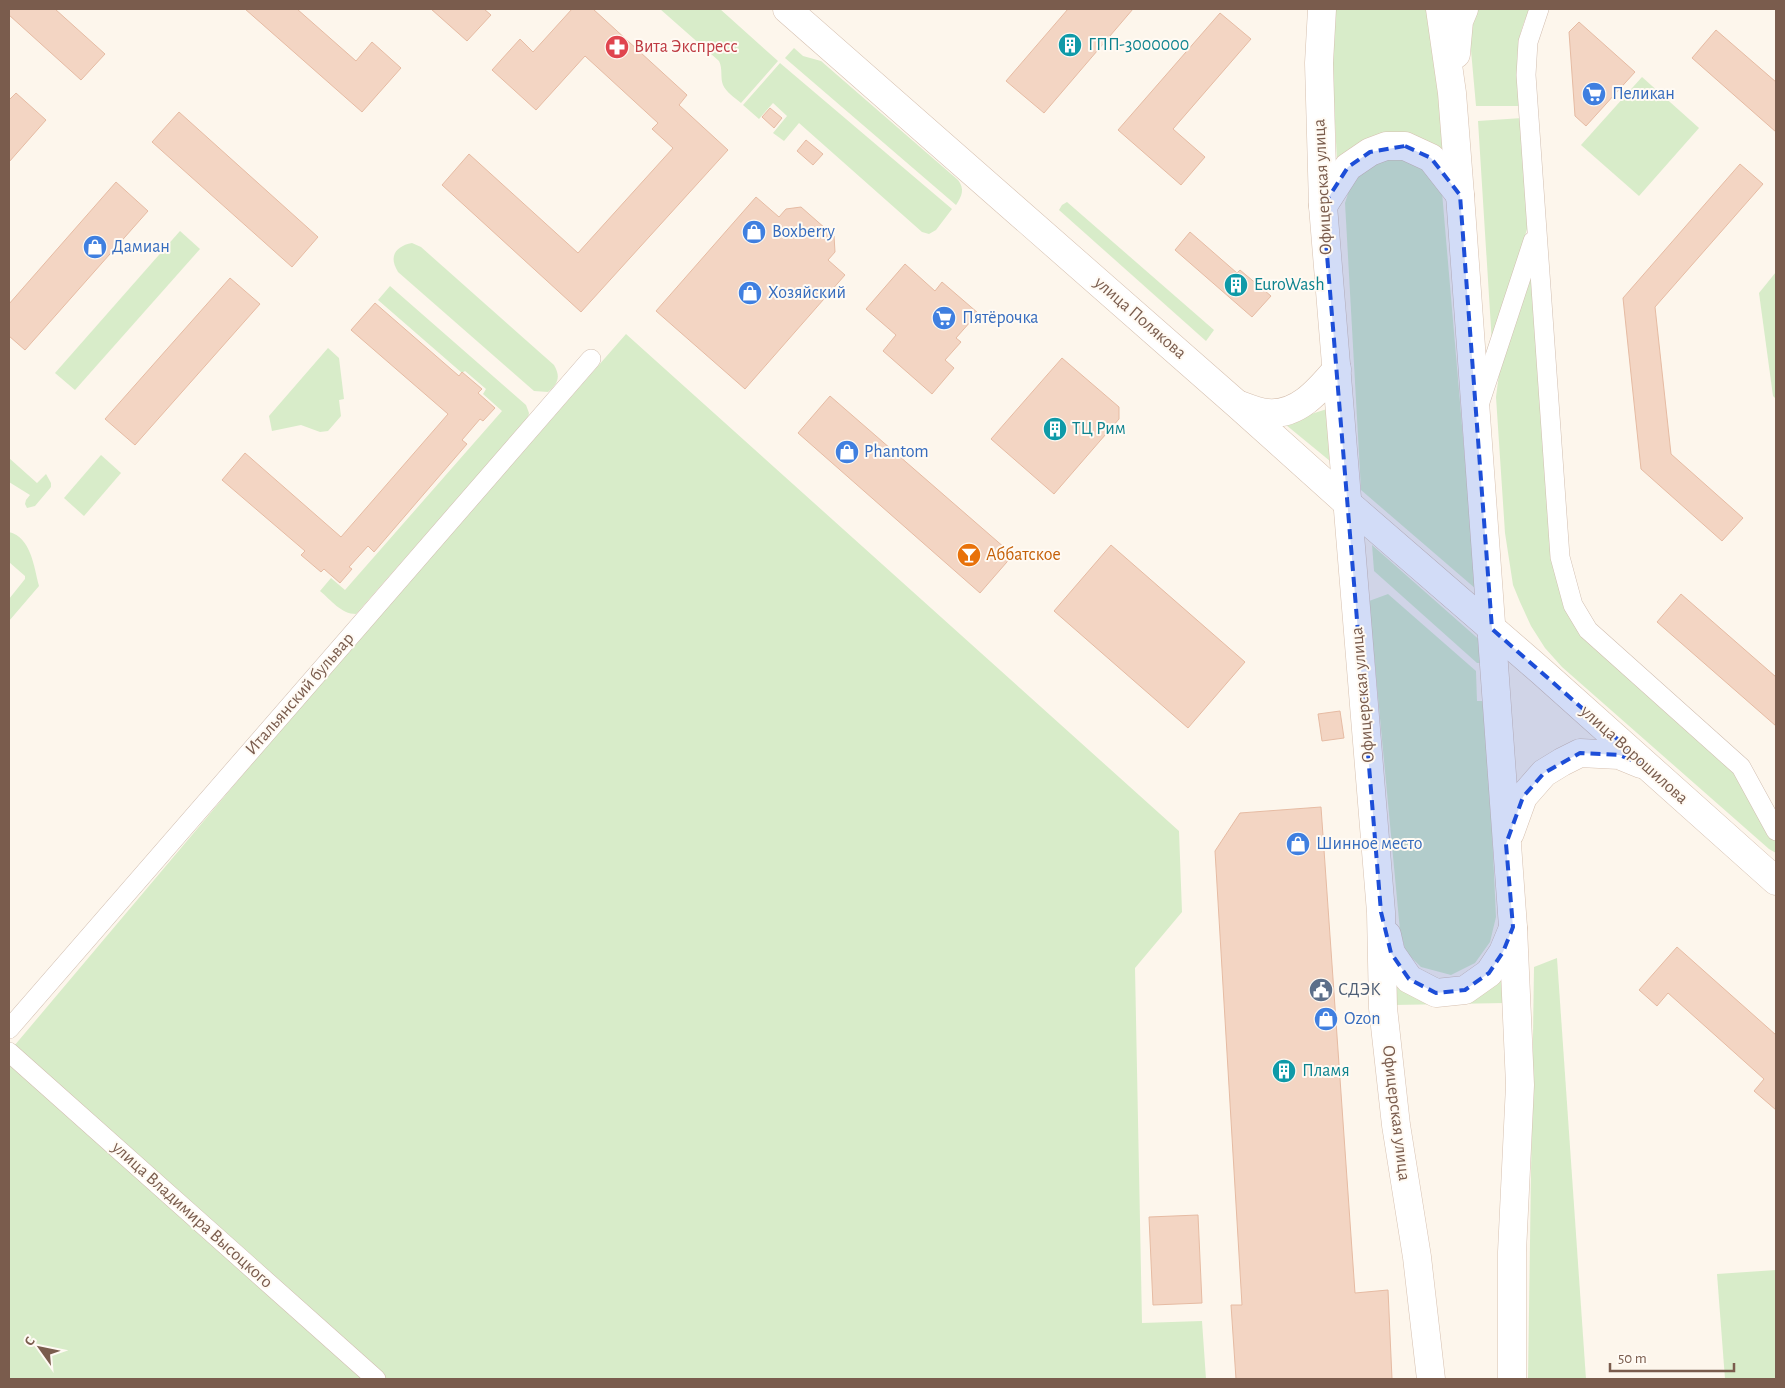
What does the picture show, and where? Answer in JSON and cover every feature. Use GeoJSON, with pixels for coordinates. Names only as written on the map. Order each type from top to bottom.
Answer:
{"type":"FeatureCollection","features":[{"type":"Feature","properties":{"kind":"main road","name":"улица Полякова"},"geometry":{"type":"LineString","coordinates":[[787,9],[1492,629]]}},
{"type":"Feature","properties":{"kind":"main road","name":"Офицерская улица"},"geometry":{"type":"LineString","coordinates":[[1322,9],[1319,71],[1323,206],[1381,912],[1383,1008],[1396,1125],[1417,1257],[1430,1379]]}},
{"type":"Feature","properties":{"kind":"main road"},"geometry":{"type":"LineString","coordinates":[[1440,9],[1452,93],[1513,927],[1520,1085],[1512,1252],[1512,1379]]}},
{"type":"Feature","properties":{"kind":"main road"},"geometry":{"type":"LineString","coordinates":[[1452,93],[1459,21],[1464,9]]}},
{"type":"Feature","properties":{"kind":"main road"},"geometry":{"type":"LineString","coordinates":[[1323,206],[1348,167],[1370,152],[1386,146],[1405,146],[1431,158],[1460,195]]}},
{"type":"Feature","properties":{"kind":"main road"},"geometry":{"type":"LineString","coordinates":[[1238,405],[1267,413],[1289,411],[1314,396],[1337,369]]}},
{"type":"Feature","properties":{"kind":"main road","name":"улица Ворошилова"},"geometry":{"type":"LineString","coordinates":[[1492,629],[1776,881]]}},
{"type":"Feature","properties":{"kind":"main road"},"geometry":{"type":"LineString","coordinates":[[1506,844],[1523,797],[1544,773],[1562,762],[1580,753],[1609,754],[1619,755],[1648,766]]}},
{"type":"Feature","properties":{"kind":"main road"},"geometry":{"type":"LineString","coordinates":[[1381,912],[1392,953],[1404,972],[1409,979],[1436,993],[1464,990],[1489,973],[1502,952],[1513,927]]}},
{"type":"Feature","properties":{"kind":"street"},"geometry":{"type":"LineString","coordinates":[[1539,9],[1528,42],[1526,76],[1560,557],[1573,605],[1588,630],[1741,768],[1776,831]]}},
{"type":"Feature","properties":{"kind":"street"},"geometry":{"type":"LineString","coordinates":[[1476,416],[1536,233]]}},
{"type":"Feature","properties":{"kind":"street","name":"Итальянский бульвар"},"geometry":{"type":"LineString","coordinates":[[9,1029],[591,359]]}},
{"type":"Feature","properties":{"kind":"street","name":"улица Владимира Высоцкого"},"geometry":{"type":"LineString","coordinates":[[9,1052],[376,1379]]}},
{"type":"Feature","properties":{"kind":"highlighted area"},"geometry":{"type":"Polygon","coordinates":[[[1405,146],[1431,158],[1460,195],[1492,629],[1648,766],[1619,755],[1580,753],[1544,773],[1523,797],[1506,844],[1513,927],[1503,952],[1489,973],[1465,990],[1436,993],[1409,979],[1391,953],[1381,912],[1323,206],[1348,167],[1370,152],[1405,146]]]}},
{"type":"Feature","properties":{"kind":"green space"},"geometry":{"type":"Polygon","coordinates":[[[660,9],[720,9],[778,61],[741,103],[724,88],[719,61],[660,9]]]}},
{"type":"Feature","properties":{"kind":"green space"},"geometry":{"type":"Polygon","coordinates":[[[1334,9],[1431,9],[1450,156],[1337,162],[1332,60],[1334,9]]]}},
{"type":"Feature","properties":{"kind":"green space"},"geometry":{"type":"Polygon","coordinates":[[[1469,9],[1530,9],[1524,21],[1518,45],[1521,106],[1476,106],[1468,17],[1469,9]]]}},
{"type":"Feature","properties":{"kind":"green space"},"geometry":{"type":"Polygon","coordinates":[[[794,48],[803,56],[821,61],[958,180],[962,192],[956,205],[785,58],[794,48]]]}},
{"type":"Feature","properties":{"kind":"green space"},"geometry":{"type":"Polygon","coordinates":[[[780,63],[952,209],[936,230],[929,234],[922,232],[799,123],[784,141],[773,133],[787,116],[773,103],[759,119],[743,105],[780,63]]]}},
{"type":"Feature","properties":{"kind":"green space"},"geometry":{"type":"Polygon","coordinates":[[[1642,77],[1699,128],[1639,196],[1581,145],[1642,77]]]}},
{"type":"Feature","properties":{"kind":"green space"},"geometry":{"type":"Polygon","coordinates":[[[1522,118],[1528,226],[1492,344],[1478,121],[1522,118]]]}},
{"type":"Feature","properties":{"kind":"green space"},"geometry":{"type":"Polygon","coordinates":[[[1401,159],[1428,171],[1442,192],[1476,589],[1361,490],[1345,203],[1353,178],[1379,160],[1401,159]]]}},
{"type":"Feature","properties":{"kind":"green space"},"geometry":{"type":"Polygon","coordinates":[[[1067,202],[1214,330],[1206,341],[1059,210],[1067,202]]]}},
{"type":"Feature","properties":{"kind":"green space"},"geometry":{"type":"Polygon","coordinates":[[[180,231],[200,249],[75,390],[55,373],[180,231]]]}},
{"type":"Feature","properties":{"kind":"green space"},"geometry":{"type":"Polygon","coordinates":[[[412,243],[421,247],[554,365],[558,377],[556,383],[548,392],[534,391],[398,272],[394,261],[395,253],[406,244],[412,243]]]}},
{"type":"Feature","properties":{"kind":"green space"},"geometry":{"type":"Polygon","coordinates":[[[1533,265],[1563,593],[1741,771],[1776,838],[1776,853],[1769,849],[1562,667],[1545,648],[1531,626],[1520,602],[1513,585],[1505,533],[1496,397],[1500,366],[1533,265]]]}},
{"type":"Feature","properties":{"kind":"green space"},"geometry":{"type":"Polygon","coordinates":[[[1776,272],[1776,399],[1773,396],[1759,293],[1776,272]]]}},
{"type":"Feature","properties":{"kind":"green space"},"geometry":{"type":"Polygon","coordinates":[[[390,286],[526,405],[529,413],[528,418],[356,614],[341,609],[320,591],[331,578],[345,590],[502,411],[483,394],[486,389],[465,371],[462,373],[378,300],[390,286]]]}},
{"type":"Feature","properties":{"kind":"green space"},"geometry":{"type":"Polygon","coordinates":[[[626,334],[1179,831],[1182,912],[1135,968],[1142,1323],[1202,1321],[1206,1379],[9,1379],[9,1052],[294,714],[626,334]]]}},
{"type":"Feature","properties":{"kind":"green space"},"geometry":{"type":"Polygon","coordinates":[[[328,348],[339,358],[344,399],[339,400],[341,416],[328,431],[320,432],[301,425],[272,431],[269,416],[328,348]]]}},
{"type":"Feature","properties":{"kind":"green space"},"geometry":{"type":"Polygon","coordinates":[[[1327,409],[1330,461],[1280,420],[1305,416],[1327,409]]]}},
{"type":"Feature","properties":{"kind":"green space"},"geometry":{"type":"Polygon","coordinates":[[[101,455],[121,473],[84,516],[64,498],[101,455]]]}},
{"type":"Feature","properties":{"kind":"green space"},"geometry":{"type":"Polygon","coordinates":[[[9,458],[37,483],[46,474],[51,483],[51,487],[35,506],[27,508],[25,504],[30,495],[9,482],[9,458]]]}},
{"type":"Feature","properties":{"kind":"green space"},"geometry":{"type":"Polygon","coordinates":[[[9,532],[16,535],[27,546],[39,586],[9,621],[9,599],[25,579],[25,576],[9,562],[9,532]]]}},
{"type":"Feature","properties":{"kind":"green space"},"geometry":{"type":"Polygon","coordinates":[[[1372,545],[1483,643],[1484,663],[1477,663],[1374,571],[1372,545]]]}},
{"type":"Feature","properties":{"kind":"green space"},"geometry":{"type":"Polygon","coordinates":[[[1388,594],[1476,671],[1477,701],[1486,701],[1496,917],[1490,942],[1475,963],[1451,975],[1421,967],[1406,952],[1400,931],[1369,601],[1388,594]]]}},
{"type":"Feature","properties":{"kind":"green space"},"geometry":{"type":"Polygon","coordinates":[[[1557,958],[1586,1379],[1528,1379],[1534,967],[1557,958]]]}},
{"type":"Feature","properties":{"kind":"green space"},"geometry":{"type":"Polygon","coordinates":[[[1393,973],[1410,986],[1503,978],[1505,1003],[1394,1005],[1393,973]]]}},
{"type":"Feature","properties":{"kind":"green space"},"geometry":{"type":"Polygon","coordinates":[[[1776,1270],[1776,1379],[1725,1379],[1717,1274],[1776,1270]]]}},
{"type":"Feature","properties":{"kind":"building"},"geometry":{"type":"Polygon","coordinates":[[[9,9],[55,9],[105,54],[81,80],[9,15],[9,9]]]}},
{"type":"Feature","properties":{"kind":"building"},"geometry":{"type":"Polygon","coordinates":[[[245,9],[297,9],[356,61],[372,42],[401,68],[362,112],[245,9]]]}},
{"type":"Feature","properties":{"kind":"building"},"geometry":{"type":"Polygon","coordinates":[[[431,9],[484,9],[491,15],[467,41],[431,9]]]}},
{"type":"Feature","properties":{"kind":"building"},"geometry":{"type":"Polygon","coordinates":[[[572,9],[593,9],[687,95],[679,105],[728,150],[581,312],[442,185],[469,154],[578,253],[673,148],[652,129],[658,123],[585,56],[536,110],[492,70],[520,39],[533,52],[572,9]]]}},
{"type":"Feature","properties":{"kind":"building","name":"ГПП-3000000"},"geometry":{"type":"Polygon","coordinates":[[[1068,9],[1133,9],[1044,113],[1006,81],[1068,9]]]}},
{"type":"Feature","properties":{"kind":"building"},"geometry":{"type":"Polygon","coordinates":[[[1220,13],[1251,39],[1173,129],[1205,157],[1181,185],[1118,130],[1220,13]]]}},
{"type":"Feature","properties":{"kind":"building","name":"Пеликан"},"geometry":{"type":"Polygon","coordinates":[[[1579,22],[1635,72],[1586,126],[1575,116],[1569,32],[1579,22]]]}},
{"type":"Feature","properties":{"kind":"building"},"geometry":{"type":"Polygon","coordinates":[[[1716,30],[1776,82],[1776,132],[1692,58],[1716,30]]]}},
{"type":"Feature","properties":{"kind":"building"},"geometry":{"type":"Polygon","coordinates":[[[16,93],[46,120],[9,162],[9,100],[16,93]]]}},
{"type":"Feature","properties":{"kind":"building"},"geometry":{"type":"Polygon","coordinates":[[[770,108],[782,118],[774,128],[762,117],[770,108]]]}},
{"type":"Feature","properties":{"kind":"building"},"geometry":{"type":"Polygon","coordinates":[[[179,112],[318,237],[292,267],[152,142],[179,112]]]}},
{"type":"Feature","properties":{"kind":"building"},"geometry":{"type":"Polygon","coordinates":[[[806,140],[823,154],[813,165],[797,151],[806,140]]]}},
{"type":"Feature","properties":{"kind":"building"},"geometry":{"type":"Polygon","coordinates":[[[1740,164],[1763,184],[1655,307],[1671,454],[1743,518],[1722,541],[1641,469],[1623,298],[1740,164]]]}},
{"type":"Feature","properties":{"kind":"building"},"geometry":{"type":"Polygon","coordinates":[[[116,182],[148,211],[25,350],[9,336],[9,304],[116,182]]]}},
{"type":"Feature","properties":{"kind":"building","name":"Хозяйский"},"geometry":{"type":"Polygon","coordinates":[[[756,197],[779,217],[786,209],[801,207],[834,236],[835,252],[828,260],[845,275],[745,389],[656,311],[756,197]]]}},
{"type":"Feature","properties":{"kind":"building","name":"EuroWash"},"geometry":{"type":"Polygon","coordinates":[[[1190,232],[1237,273],[1240,270],[1271,296],[1252,317],[1175,250],[1190,232]]]}},
{"type":"Feature","properties":{"kind":"building"},"geometry":{"type":"Polygon","coordinates":[[[905,264],[935,291],[942,282],[978,313],[956,338],[961,342],[945,360],[954,368],[932,394],[883,351],[896,335],[866,309],[905,264]]]}},
{"type":"Feature","properties":{"kind":"building"},"geometry":{"type":"Polygon","coordinates":[[[230,278],[260,304],[135,445],[105,419],[230,278]]]}},
{"type":"Feature","properties":{"kind":"building"},"geometry":{"type":"Polygon","coordinates":[[[375,303],[459,376],[462,372],[482,389],[478,393],[495,408],[483,421],[480,419],[462,440],[467,444],[374,552],[368,546],[349,567],[352,569],[340,583],[324,569],[321,572],[301,555],[305,551],[222,480],[245,453],[341,537],[448,414],[351,330],[375,303]]]}},
{"type":"Feature","properties":{"kind":"building","name":"ТЦ Рим"},"geometry":{"type":"Polygon","coordinates":[[[1062,358],[1119,407],[1119,419],[1054,494],[991,439],[1062,358]]]}},
{"type":"Feature","properties":{"kind":"building"},"geometry":{"type":"Polygon","coordinates":[[[830,396],[1013,555],[980,593],[798,433],[830,396]]]}},
{"type":"Feature","properties":{"kind":"building"},"geometry":{"type":"Polygon","coordinates":[[[1111,545],[1245,662],[1188,728],[1054,611],[1111,545]]]}},
{"type":"Feature","properties":{"kind":"building"},"geometry":{"type":"Polygon","coordinates":[[[1681,594],[1776,677],[1776,726],[1657,622],[1681,594]]]}},
{"type":"Feature","properties":{"kind":"building"},"geometry":{"type":"Polygon","coordinates":[[[1340,711],[1344,738],[1322,741],[1318,714],[1340,711]]]}},
{"type":"Feature","properties":{"kind":"building","name":"Пламя"},"geometry":{"type":"Polygon","coordinates":[[[1321,807],[1355,1293],[1388,1290],[1392,1379],[1236,1379],[1231,1305],[1242,1305],[1215,851],[1240,813],[1321,807]]]}},
{"type":"Feature","properties":{"kind":"building"},"geometry":{"type":"Polygon","coordinates":[[[1677,947],[1776,1035],[1776,1110],[1754,1091],[1764,1079],[1668,993],[1657,1006],[1639,990],[1677,947]]]}},
{"type":"Feature","properties":{"kind":"building"},"geometry":{"type":"Polygon","coordinates":[[[1198,1215],[1202,1303],[1153,1305],[1149,1217],[1198,1215]]]}},
{"type":"Feature","properties":{"kind":"place","name":"ГПП-3000000"},"geometry":{"type":"Point","coordinates":[1070,45]}},
{"type":"Feature","properties":{"kind":"place","name":"Вита Экспресс"},"geometry":{"type":"Point","coordinates":[617,47]}},
{"type":"Feature","properties":{"kind":"place","name":"Пеликан"},"geometry":{"type":"Point","coordinates":[1594,94]}},
{"type":"Feature","properties":{"kind":"place","name":"Boxberry"},"geometry":{"type":"Point","coordinates":[754,232]}},
{"type":"Feature","properties":{"kind":"place","name":"Дамиан"},"geometry":{"type":"Point","coordinates":[95,247]}},
{"type":"Feature","properties":{"kind":"place","name":"EuroWash"},"geometry":{"type":"Point","coordinates":[1236,285]}},
{"type":"Feature","properties":{"kind":"place","name":"Хозяйский"},"geometry":{"type":"Point","coordinates":[750,293]}},
{"type":"Feature","properties":{"kind":"place","name":"Пятёрочка"},"geometry":{"type":"Point","coordinates":[944,318]}},
{"type":"Feature","properties":{"kind":"place","name":"ТЦ Рим"},"geometry":{"type":"Point","coordinates":[1055,429]}},
{"type":"Feature","properties":{"kind":"place","name":"Phantom"},"geometry":{"type":"Point","coordinates":[847,452]}},
{"type":"Feature","properties":{"kind":"place","name":"Аббатское"},"geometry":{"type":"Point","coordinates":[969,555]}},
{"type":"Feature","properties":{"kind":"place","name":"Шинное место"},"geometry":{"type":"Point","coordinates":[1298,844]}},
{"type":"Feature","properties":{"kind":"place","name":"СДЭК"},"geometry":{"type":"Point","coordinates":[1321,990]}},
{"type":"Feature","properties":{"kind":"place","name":"Ozon"},"geometry":{"type":"Point","coordinates":[1326,1019]}},
{"type":"Feature","properties":{"kind":"place","name":"Пламя"},"geometry":{"type":"Point","coordinates":[1284,1071]}}]}
